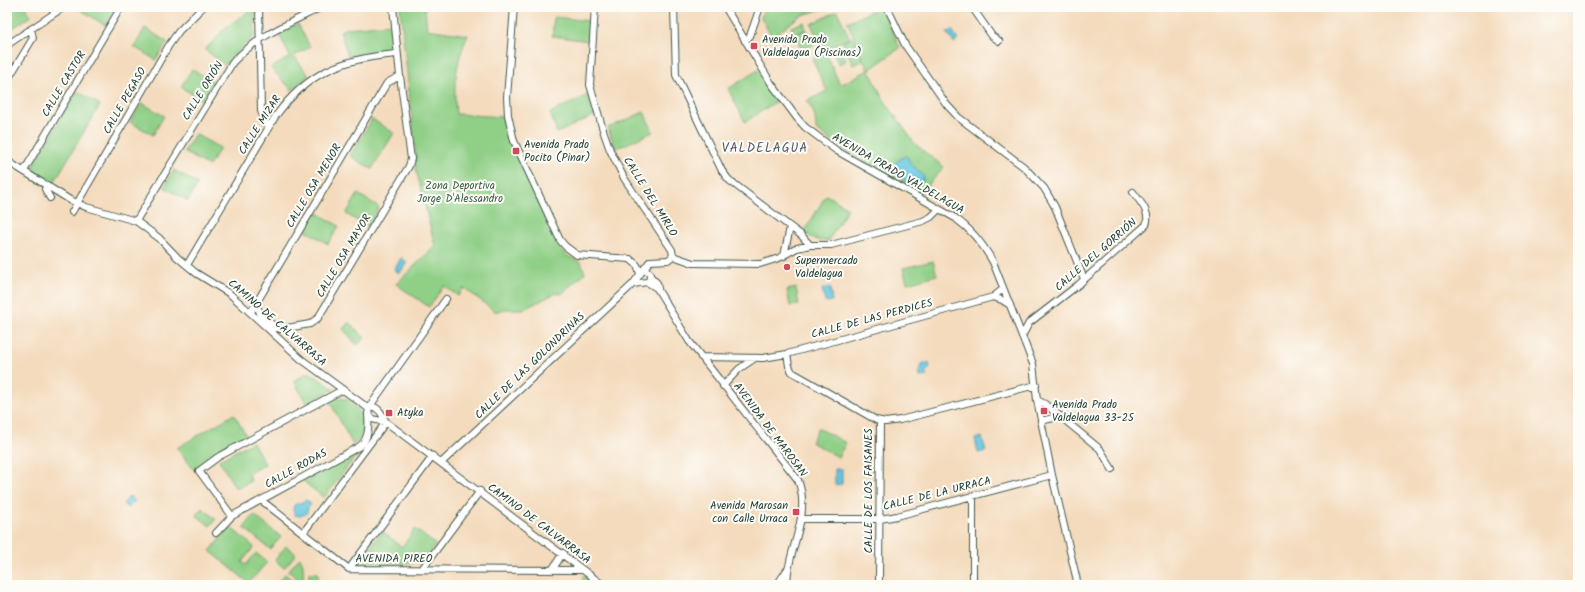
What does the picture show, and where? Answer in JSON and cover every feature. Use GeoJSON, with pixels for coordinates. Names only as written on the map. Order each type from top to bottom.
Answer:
{"type":"FeatureCollection","features":[{"type":"Feature","properties":{"kind":"street"},"geometry":{"type":"LineString","coordinates":[[7,45],[64,7]]}},
{"type":"Feature","properties":{"kind":"street","name":"CALLE CASTOR"},"geometry":{"type":"LineString","coordinates":[[24,171],[121,7]]}},
{"type":"Feature","properties":{"kind":"street","name":"CALLE PEGASO"},"geometry":{"type":"LineString","coordinates":[[72,212],[169,45],[179,31],[203,7]]}},
{"type":"Feature","properties":{"kind":"street"},"geometry":{"type":"LineString","coordinates":[[259,7],[261,111],[268,128]]}},
{"type":"Feature","properties":{"kind":"street","name":"CALLE ORIÓN"},"geometry":{"type":"LineString","coordinates":[[136,221],[223,77],[245,50],[259,39],[322,7]]}},
{"type":"Feature","properties":{"kind":"street"},"geometry":{"type":"LineString","coordinates":[[393,7],[400,76]]}},
{"type":"Feature","properties":{"kind":"street","name":"AVENIDA DE MAROSAN"},"geometry":{"type":"LineString","coordinates":[[514,7],[507,97],[510,126],[514,141],[560,240],[577,255],[630,259],[637,265],[644,276],[657,283],[658,290],[689,341],[798,480],[802,495],[801,519],[788,569],[788,585]]}},
{"type":"Feature","properties":{"kind":"street","name":"CALLE DEL MIRLO"},"geometry":{"type":"LineString","coordinates":[[594,7],[590,85],[596,107],[610,150],[619,168],[672,250],[673,256]]}},
{"type":"Feature","properties":{"kind":"street"},"geometry":{"type":"LineString","coordinates":[[674,7],[676,75],[714,156],[730,180],[801,235],[810,245]]}},
{"type":"Feature","properties":{"kind":"street","name":"AVENIDA PRADO VALDELAGUA"},"geometry":{"type":"LineString","coordinates":[[725,7],[784,103],[805,127],[837,151],[962,223],[978,238],[993,262],[1002,289],[1016,319],[1033,364],[1041,421],[1078,585]]}},
{"type":"Feature","properties":{"kind":"street"},"geometry":{"type":"LineString","coordinates":[[745,41],[750,36],[760,7]]}},
{"type":"Feature","properties":{"kind":"street"},"geometry":{"type":"LineString","coordinates":[[887,7],[905,45],[947,105],[958,117],[1024,167],[1044,188],[1060,218],[1084,279]]}},
{"type":"Feature","properties":{"kind":"street"},"geometry":{"type":"LineString","coordinates":[[972,7],[992,36],[999,40]]}},
{"type":"Feature","properties":{"kind":"street"},"geometry":{"type":"LineString","coordinates":[[740,33],[754,25]]}},
{"type":"Feature","properties":{"kind":"street"},"geometry":{"type":"LineString","coordinates":[[7,81],[33,38],[31,29]]}},
{"type":"Feature","properties":{"kind":"street","name":"CALLE MIZAR"},"geometry":{"type":"LineString","coordinates":[[187,265],[268,128],[287,100],[314,77],[353,60],[398,54]]}},
{"type":"Feature","properties":{"kind":"street","name":"CALLE OSA MAYOR"},"geometry":{"type":"LineString","coordinates":[[263,321],[278,329],[310,324],[318,318],[409,166],[411,159],[400,76]]}},
{"type":"Feature","properties":{"kind":"street","name":"CALLE OSA MENOR"},"geometry":{"type":"LineString","coordinates":[[251,312],[387,83],[400,76]]}},
{"type":"Feature","properties":{"kind":"street","name":"CAMINO DE CALVARRASA"},"geometry":{"type":"LineString","coordinates":[[7,161],[78,203],[136,221],[159,238],[178,258],[223,288],[263,321],[295,354],[369,409]]}},
{"type":"Feature","properties":{"kind":"street"},"geometry":{"type":"LineString","coordinates":[[47,185],[46,189],[50,198]]}},
{"type":"Feature","properties":{"kind":"street","name":"CALLE DEL GORRIÓN"},"geometry":{"type":"LineString","coordinates":[[1022,336],[1030,323],[1084,279],[1146,225],[1148,220],[1147,212],[1133,192]]}},
{"type":"Feature","properties":{"kind":"street"},"geometry":{"type":"LineString","coordinates":[[673,256],[693,263],[750,265],[771,261],[784,256],[797,248],[810,245],[831,245],[913,224],[931,217],[939,209]]}},
{"type":"Feature","properties":{"kind":"street"},"geometry":{"type":"LineString","coordinates":[[784,256],[790,227]]}},
{"type":"Feature","properties":{"kind":"street","name":"CALLE DE LAS GOLONDRINAS"},"geometry":{"type":"LineString","coordinates":[[441,463],[633,284],[644,276],[650,261],[668,260],[673,256]]}},
{"type":"Feature","properties":{"kind":"street","name":"CALLE DE LAS PERDICES"},"geometry":{"type":"LineString","coordinates":[[701,357],[755,358],[787,354],[993,298],[1002,289]]}},
{"type":"Feature","properties":{"kind":"street"},"geometry":{"type":"LineString","coordinates":[[993,298],[1002,300],[1010,305]]}},
{"type":"Feature","properties":{"kind":"street"},"geometry":{"type":"LineString","coordinates":[[366,443],[369,409],[446,299]]}},
{"type":"Feature","properties":{"kind":"street"},"geometry":{"type":"LineString","coordinates":[[256,304],[263,321]]}},
{"type":"Feature","properties":{"kind":"street"},"geometry":{"type":"LineString","coordinates":[[1016,319],[1030,323]]}},
{"type":"Feature","properties":{"kind":"street","name":"CALLE DE LOS FAISANES"},"geometry":{"type":"LineString","coordinates":[[787,354],[788,366],[792,372],[863,414],[880,421],[879,585]]}},
{"type":"Feature","properties":{"kind":"street"},"geometry":{"type":"LineString","coordinates":[[738,357],[741,367]]}},
{"type":"Feature","properties":{"kind":"street","name":"CALLE DE LAS PERDICES"},"geometry":{"type":"LineString","coordinates":[[723,386],[741,367],[755,358]]}},
{"type":"Feature","properties":{"kind":"street"},"geometry":{"type":"LineString","coordinates":[[880,421],[900,420],[1036,385]]}},
{"type":"Feature","properties":{"kind":"street"},"geometry":{"type":"LineString","coordinates":[[232,516],[199,471],[218,457],[342,390]]}},
{"type":"Feature","properties":{"kind":"street"},"geometry":{"type":"LineString","coordinates":[[1037,400],[1061,416],[1100,449],[1112,469]]}},
{"type":"Feature","properties":{"kind":"street"},"geometry":{"type":"LineString","coordinates":[[303,533],[383,420],[381,411],[375,406],[369,409]]}},
{"type":"Feature","properties":{"kind":"street"},"geometry":{"type":"LineString","coordinates":[[369,409],[372,419],[383,420]]}},
{"type":"Feature","properties":{"kind":"street"},"geometry":{"type":"LineString","coordinates":[[1041,421],[1061,416]]}},
{"type":"Feature","properties":{"kind":"street","name":"CAMINO DE CALVARRASA"},"geometry":{"type":"LineString","coordinates":[[383,420],[563,553],[602,585]]}},
{"type":"Feature","properties":{"kind":"street","name":"CALLE RODAS"},"geometry":{"type":"LineString","coordinates":[[216,533],[232,516],[366,443]]}},
{"type":"Feature","properties":{"kind":"street"},"geometry":{"type":"LineString","coordinates":[[349,569],[433,456]]}},
{"type":"Feature","properties":{"kind":"street","name":"CALLE DE LA URRACA"},"geometry":{"type":"LineString","coordinates":[[801,519],[880,519],[1052,475]]}},
{"type":"Feature","properties":{"kind":"street"},"geometry":{"type":"LineString","coordinates":[[422,569],[480,491]]}},
{"type":"Feature","properties":{"kind":"street"},"geometry":{"type":"LineString","coordinates":[[973,496],[973,585]]}},
{"type":"Feature","properties":{"kind":"street","name":"AVENIDA PIREO"},"geometry":{"type":"LineString","coordinates":[[261,500],[349,569],[583,570]]}},
{"type":"Feature","properties":{"kind":"street"},"geometry":{"type":"LineString","coordinates":[[552,570],[563,553]]}},
{"type":"Feature","properties":{"kind":"street","name":"AVENIDA DE MAROSAN"},"geometry":{"type":"LineString","coordinates":[[777,585],[788,569]]}},
{"type":"Feature","properties":{"kind":"green space"},"geometry":{"type":"Polygon","coordinates":[[[7,7],[26,7],[31,16],[7,32],[7,7]]]}},
{"type":"Feature","properties":{"kind":"green space"},"geometry":{"type":"Polygon","coordinates":[[[76,7],[117,7],[105,25],[76,7]]]}},
{"type":"Feature","properties":{"kind":"green space"},"geometry":{"type":"Polygon","coordinates":[[[255,7],[254,36],[225,65],[205,50],[225,28],[255,7]]]}},
{"type":"Feature","properties":{"kind":"green space","name":"Zona Deportiva Jorge D'Alessandro"},"geometry":{"type":"Polygon","coordinates":[[[400,7],[425,7],[427,29],[468,35],[456,73],[456,114],[503,117],[511,146],[557,244],[567,256],[581,262],[585,273],[561,294],[556,293],[524,309],[504,309],[496,312],[464,288],[458,296],[444,286],[429,307],[396,284],[435,246],[415,166],[416,158],[400,7]]]}},
{"type":"Feature","properties":{"kind":"green space"},"geometry":{"type":"Polygon","coordinates":[[[764,7],[827,7],[800,16],[772,37],[761,18],[764,7]]]}},
{"type":"Feature","properties":{"kind":"green space"},"geometry":{"type":"Polygon","coordinates":[[[881,7],[900,48],[869,70],[884,100],[915,144],[944,167],[921,193],[838,146],[816,130],[812,109],[807,101],[827,91],[812,59],[826,53],[840,85],[868,70],[855,40],[863,61],[853,65],[843,42],[854,37],[847,22],[881,7]]]}},
{"type":"Feature","properties":{"kind":"green space"},"geometry":{"type":"Polygon","coordinates":[[[837,11],[850,38],[823,50],[811,24],[837,11]]]}},
{"type":"Feature","properties":{"kind":"green space"},"geometry":{"type":"Polygon","coordinates":[[[554,17],[590,21],[589,41],[552,36],[554,17]]]}},
{"type":"Feature","properties":{"kind":"green space"},"geometry":{"type":"Polygon","coordinates":[[[804,22],[806,29],[794,34],[791,27],[804,22]]]}},
{"type":"Feature","properties":{"kind":"green space"},"geometry":{"type":"Polygon","coordinates":[[[298,24],[310,47],[294,56],[309,76],[292,90],[271,68],[290,57],[279,34],[298,24]]]}},
{"type":"Feature","properties":{"kind":"green space"},"geometry":{"type":"Polygon","coordinates":[[[390,24],[392,44],[389,49],[348,57],[340,31],[347,28],[390,24]]]}},
{"type":"Feature","properties":{"kind":"green space"},"geometry":{"type":"Polygon","coordinates":[[[145,28],[167,42],[156,60],[134,47],[145,28]]]}},
{"type":"Feature","properties":{"kind":"green space"},"geometry":{"type":"Polygon","coordinates":[[[807,30],[813,45],[801,49],[795,35],[807,30]]]}},
{"type":"Feature","properties":{"kind":"green space"},"geometry":{"type":"Polygon","coordinates":[[[840,46],[846,61],[839,64],[832,49],[840,46]]]}},
{"type":"Feature","properties":{"kind":"green space"},"geometry":{"type":"Polygon","coordinates":[[[192,69],[214,82],[203,101],[181,87],[192,69]]]}},
{"type":"Feature","properties":{"kind":"green space"},"geometry":{"type":"Polygon","coordinates":[[[758,70],[777,101],[745,122],[728,89],[758,70]]]}},
{"type":"Feature","properties":{"kind":"green space"},"geometry":{"type":"Polygon","coordinates":[[[77,91],[100,105],[53,184],[35,173],[33,166],[77,91]]]}},
{"type":"Feature","properties":{"kind":"green space"},"geometry":{"type":"Polygon","coordinates":[[[588,95],[595,115],[557,133],[550,113],[588,95]]]}},
{"type":"Feature","properties":{"kind":"green space"},"geometry":{"type":"Polygon","coordinates":[[[142,103],[164,116],[153,135],[130,122],[142,103]]]}},
{"type":"Feature","properties":{"kind":"green space"},"geometry":{"type":"Polygon","coordinates":[[[644,112],[653,132],[615,149],[608,128],[644,112]]]}},
{"type":"Feature","properties":{"kind":"green space"},"geometry":{"type":"Polygon","coordinates":[[[372,119],[394,133],[372,169],[350,156],[372,119]]]}},
{"type":"Feature","properties":{"kind":"green space"},"geometry":{"type":"Polygon","coordinates":[[[195,134],[220,148],[209,166],[184,152],[195,134]]]}},
{"type":"Feature","properties":{"kind":"green space"},"geometry":{"type":"Polygon","coordinates":[[[174,170],[198,184],[188,201],[164,187],[174,170]]]}},
{"type":"Feature","properties":{"kind":"green space"},"geometry":{"type":"Polygon","coordinates":[[[358,194],[379,207],[368,227],[346,214],[358,194]]]}},
{"type":"Feature","properties":{"kind":"green space"},"geometry":{"type":"Polygon","coordinates":[[[826,195],[848,208],[829,240],[822,241],[813,238],[804,232],[826,195]]]}},
{"type":"Feature","properties":{"kind":"green space"},"geometry":{"type":"Polygon","coordinates":[[[316,212],[339,226],[328,244],[305,230],[316,212]]]}},
{"type":"Feature","properties":{"kind":"green space"},"geometry":{"type":"Polygon","coordinates":[[[933,261],[937,275],[907,283],[903,268],[933,261]]]}},
{"type":"Feature","properties":{"kind":"green space"},"geometry":{"type":"Polygon","coordinates":[[[796,288],[799,305],[790,306],[787,290],[796,288]]]}},
{"type":"Feature","properties":{"kind":"green space"},"geometry":{"type":"Polygon","coordinates":[[[349,322],[365,338],[357,345],[343,329],[349,322]]]}},
{"type":"Feature","properties":{"kind":"green space"},"geometry":{"type":"Polygon","coordinates":[[[309,372],[334,389],[307,404],[294,381],[309,372]]]}},
{"type":"Feature","properties":{"kind":"green space"},"geometry":{"type":"Polygon","coordinates":[[[336,398],[345,399],[352,403],[358,408],[361,416],[363,423],[362,431],[359,439],[353,445],[329,400],[336,398]]]}},
{"type":"Feature","properties":{"kind":"green space"},"geometry":{"type":"Polygon","coordinates":[[[234,414],[247,437],[216,453],[194,470],[177,448],[234,414]]]}},
{"type":"Feature","properties":{"kind":"green space"},"geometry":{"type":"Polygon","coordinates":[[[818,428],[846,443],[838,457],[811,442],[818,428]]]}},
{"type":"Feature","properties":{"kind":"green space"},"geometry":{"type":"Polygon","coordinates":[[[253,442],[265,464],[248,474],[251,481],[236,489],[219,460],[253,442]]]}},
{"type":"Feature","properties":{"kind":"green space"},"geometry":{"type":"Polygon","coordinates":[[[355,452],[358,453],[324,498],[303,481],[355,452]]]}},
{"type":"Feature","properties":{"kind":"green space"},"geometry":{"type":"Polygon","coordinates":[[[202,508],[216,519],[210,526],[196,515],[202,508]]]}},
{"type":"Feature","properties":{"kind":"green space"},"geometry":{"type":"Polygon","coordinates":[[[254,515],[281,537],[270,549],[244,528],[254,515]]]}},
{"type":"Feature","properties":{"kind":"green space"},"geometry":{"type":"Polygon","coordinates":[[[230,527],[254,547],[242,562],[246,565],[256,553],[267,562],[249,583],[210,551],[230,527]]]}},
{"type":"Feature","properties":{"kind":"green space"},"geometry":{"type":"Polygon","coordinates":[[[415,529],[436,545],[421,564],[416,562],[381,565],[378,562],[364,562],[362,565],[358,564],[382,531],[402,547],[415,529]]]}},
{"type":"Feature","properties":{"kind":"green space"},"geometry":{"type":"Polygon","coordinates":[[[286,546],[296,554],[284,568],[275,560],[286,546]]]}},
{"type":"Feature","properties":{"kind":"green space"},"geometry":{"type":"Polygon","coordinates":[[[300,557],[303,564],[304,584],[288,571],[300,557]]]}},
{"type":"Feature","properties":{"kind":"green space"},"geometry":{"type":"Polygon","coordinates":[[[309,573],[318,573],[318,585],[309,585],[309,573]]]}},
{"type":"Feature","properties":{"kind":"green space"},"geometry":{"type":"Polygon","coordinates":[[[285,574],[298,585],[275,585],[285,574]]]}},
{"type":"Feature","properties":{"kind":"green space"},"geometry":{"type":"Polygon","coordinates":[[[583,575],[595,585],[583,585],[583,575]]]}},
{"type":"Feature","properties":{"kind":"water"},"geometry":{"type":"Polygon","coordinates":[[[952,30],[958,40],[954,43],[947,33],[952,30]]]}},
{"type":"Feature","properties":{"kind":"water"},"geometry":{"type":"Polygon","coordinates":[[[905,156],[908,157],[909,162],[924,176],[922,183],[910,183],[893,170],[895,163],[905,156]]]}},
{"type":"Feature","properties":{"kind":"water"},"geometry":{"type":"Polygon","coordinates":[[[401,258],[407,262],[400,273],[394,270],[401,258]]]}},
{"type":"Feature","properties":{"kind":"water"},"geometry":{"type":"Polygon","coordinates":[[[830,287],[832,301],[825,302],[822,289],[830,287]]]}},
{"type":"Feature","properties":{"kind":"water"},"geometry":{"type":"Polygon","coordinates":[[[929,363],[930,368],[925,373],[927,376],[920,377],[919,370],[921,365],[929,363]]]}},
{"type":"Feature","properties":{"kind":"water"},"geometry":{"type":"Polygon","coordinates":[[[982,437],[986,451],[978,453],[975,439],[982,437]]]}},
{"type":"Feature","properties":{"kind":"water"},"geometry":{"type":"Polygon","coordinates":[[[835,469],[842,469],[842,484],[835,485],[835,469]]]}},
{"type":"Feature","properties":{"kind":"water"},"geometry":{"type":"Polygon","coordinates":[[[130,496],[135,501],[128,508],[123,504],[130,496]]]}},
{"type":"Feature","properties":{"kind":"water"},"geometry":{"type":"Polygon","coordinates":[[[307,500],[310,503],[306,514],[300,516],[295,515],[293,510],[294,505],[307,500]]]}},
{"type":"Feature","properties":{"kind":"place","name":"Avenida Prado Valdelagua (Piscinas)"},"geometry":{"type":"Point","coordinates":[754,46]}},
{"type":"Feature","properties":{"kind":"place","name":"Avenida Prado Pocito (Pinar)"},"geometry":{"type":"Point","coordinates":[516,151]}},
{"type":"Feature","properties":{"kind":"place","name":"Supermercado Valdelagua"},"geometry":{"type":"Point","coordinates":[787,267]}},
{"type":"Feature","properties":{"kind":"place","name":"Avenida Prado Valdelagua 33-25"},"geometry":{"type":"Point","coordinates":[1044,411]}},
{"type":"Feature","properties":{"kind":"place","name":"Atyka"},"geometry":{"type":"Point","coordinates":[389,413]}},
{"type":"Feature","properties":{"kind":"place","name":"Avenida Marosan con Calle Urraca"},"geometry":{"type":"Point","coordinates":[796,512]}},
{"type":"Feature","properties":{"kind":"district","name":"VALDELAGUA"},"geometry":{"type":"Point","coordinates":[765,148]}}]}
